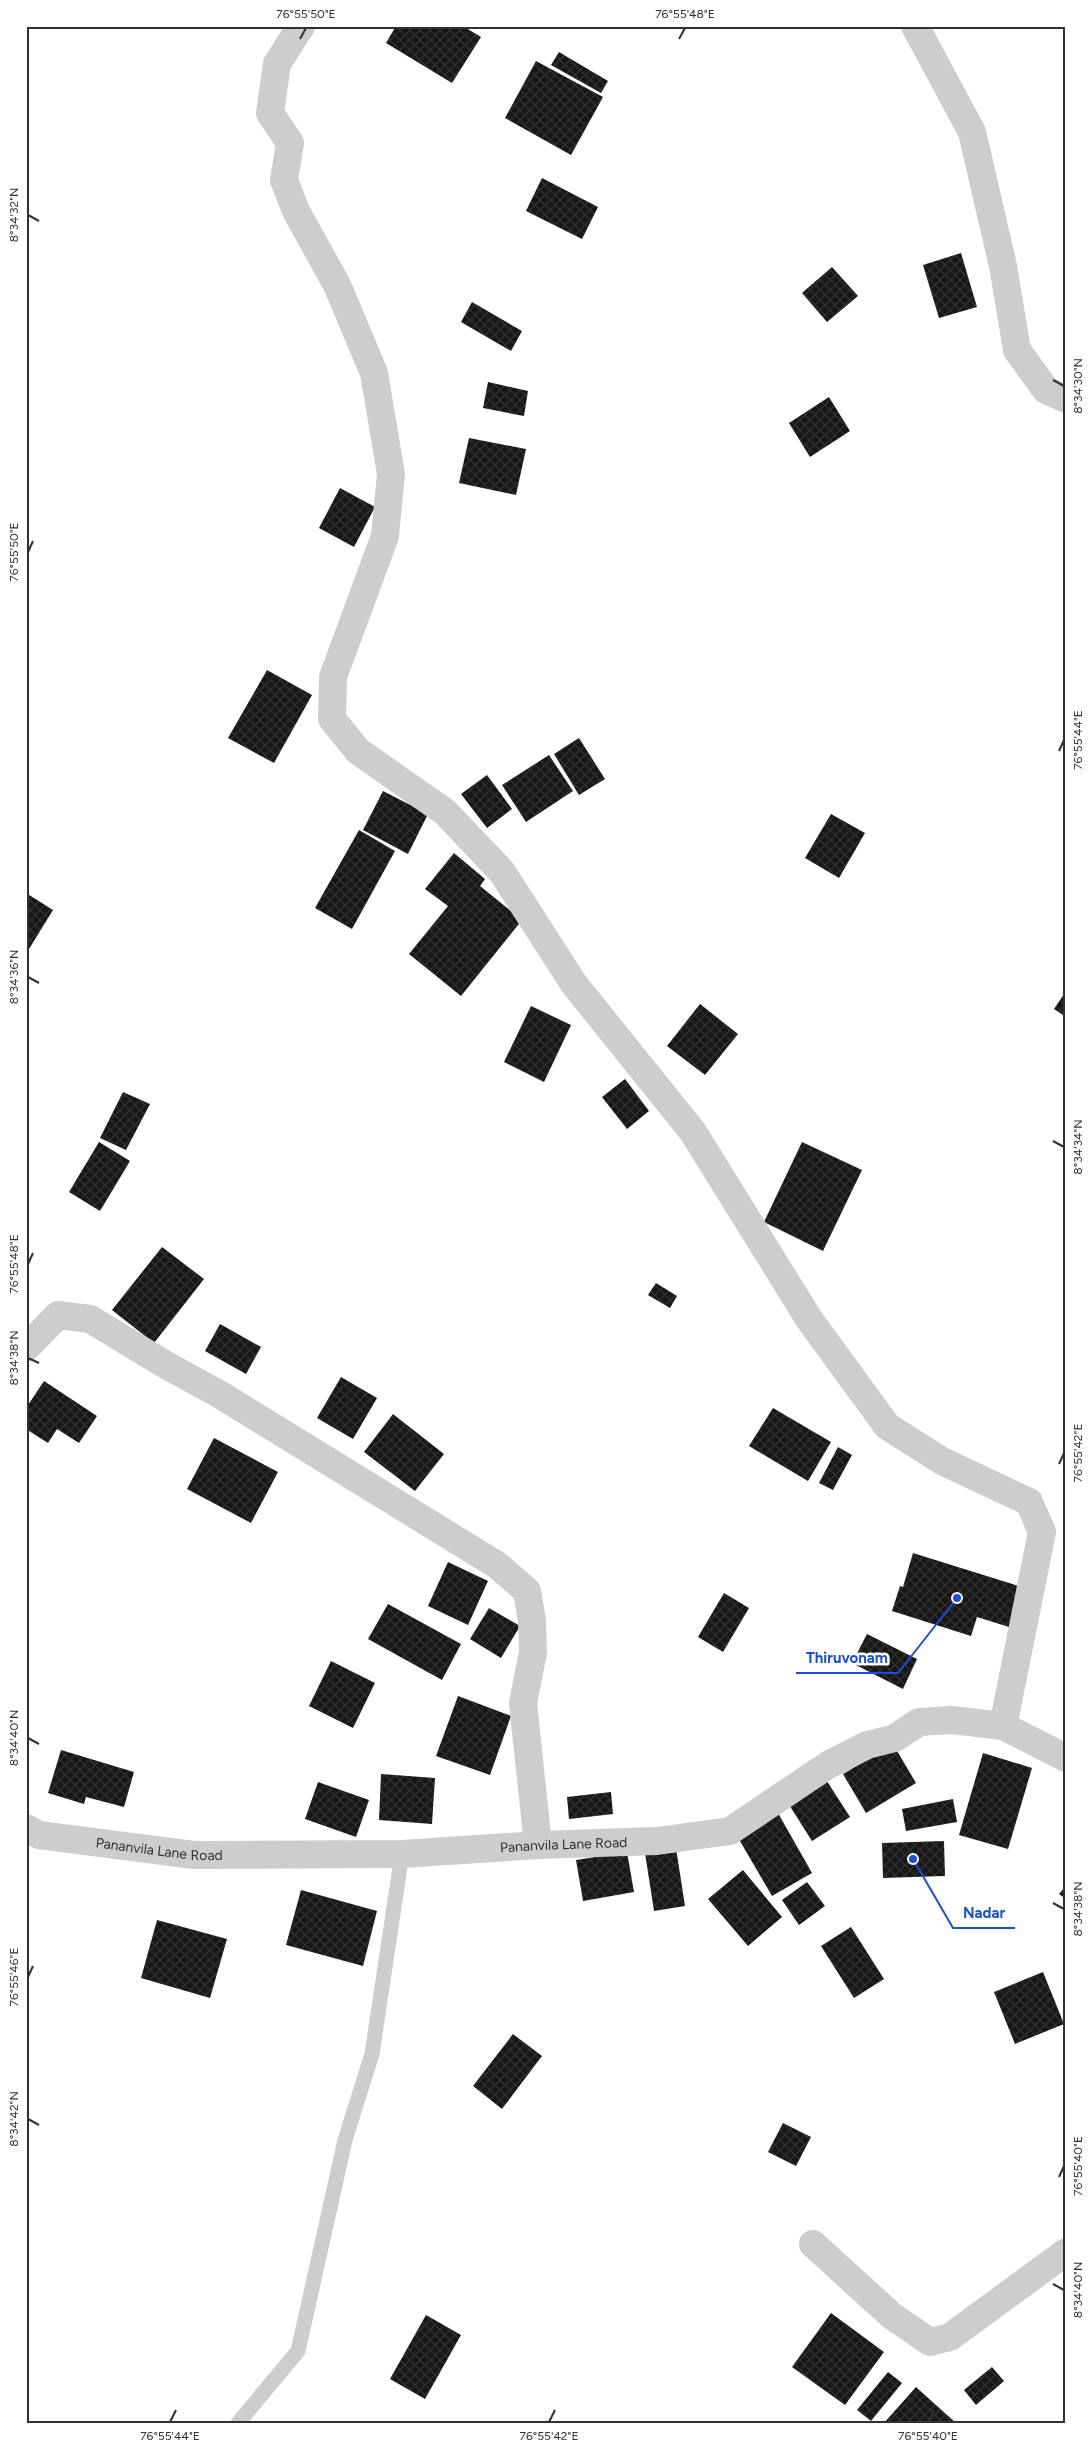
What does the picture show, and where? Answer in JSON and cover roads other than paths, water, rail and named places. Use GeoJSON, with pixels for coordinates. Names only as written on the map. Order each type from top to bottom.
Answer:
{"type":"FeatureCollection","features":[{"type":"Feature","properties":{"kind":"street"},"geometry":{"type":"LineString","coordinates":[[301,26],[277,64],[270,113],[290,143],[284,180],[296,212],[337,285],[374,373],[391,474],[385,536],[333,677],[332,719],[358,752],[445,812],[502,872],[574,984],[693,1132],[809,1319],[887,1426],[942,1461],[1029,1502],[1042,1532],[1003,1726]]}},
{"type":"Feature","properties":{"kind":"street"},"geometry":{"type":"LineString","coordinates":[[915,26],[972,132],[1003,266],[1017,350],[1046,390],[1066,399]]}},
{"type":"Feature","properties":{"kind":"street"},"geometry":{"type":"LineString","coordinates":[[26,1348],[58,1315],[90,1319],[166,1365],[220,1394],[489,1560],[527,1592],[532,1621],[533,1652],[523,1702],[538,1845]]}},
{"type":"Feature","properties":{"kind":"street","name":"Pananvila Lane Road"},"geometry":{"type":"LineString","coordinates":[[26,1828],[39,1835],[194,1855],[402,1854],[538,1845],[656,1841],[730,1831],[828,1764],[867,1745],[895,1738],[919,1722],[952,1720],[1003,1726],[1066,1758]]}},
{"type":"Feature","properties":{"kind":"street"},"geometry":{"type":"LineString","coordinates":[[813,2244],[892,2316],[930,2342],[950,2337],[1066,2252]]}},
{"type":"Feature","properties":{"kind":"lane"},"geometry":{"type":"LineString","coordinates":[[238,2423],[298,2351],[345,2140],[372,2054],[402,1854]]}},
{"type":"Feature","properties":{"kind":"place","name":"Thiruvonam"},"geometry":{"type":"Point","coordinates":[957,1598]}},
{"type":"Feature","properties":{"kind":"place","name":"Nadar"},"geometry":{"type":"Point","coordinates":[913,1859]}}]}
